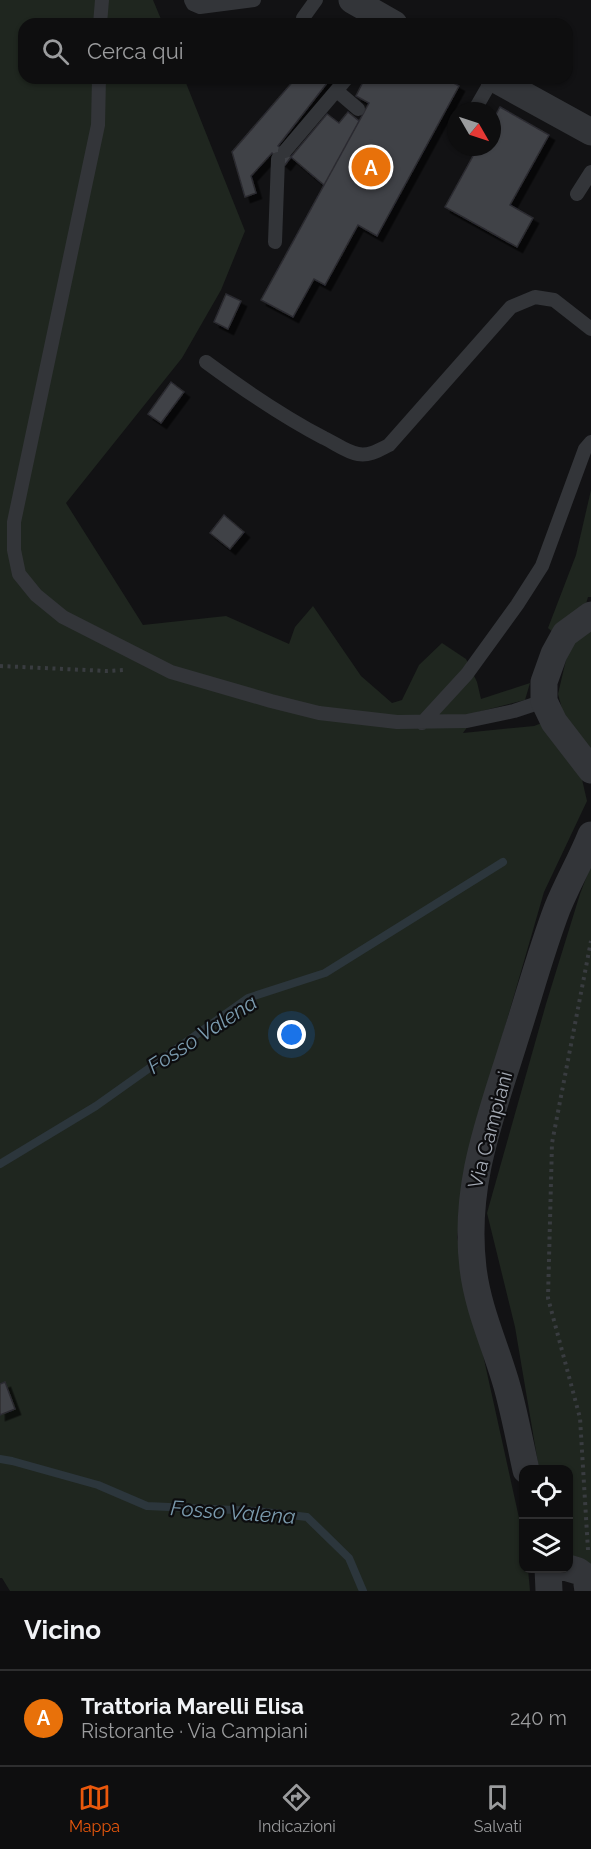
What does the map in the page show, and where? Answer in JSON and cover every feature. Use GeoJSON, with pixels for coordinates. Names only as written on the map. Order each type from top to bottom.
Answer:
{"type":"FeatureCollection","features":[{"type":"Feature","properties":{"kind":"street"},"geometry":{"type":"LineString","coordinates":[[352,0],[382,18]]}},
{"type":"Feature","properties":{"kind":"street"},"geometry":{"type":"LineString","coordinates":[[504,84],[591,132]]}},
{"type":"Feature","properties":{"kind":"street"},"geometry":{"type":"LineString","coordinates":[[591,615],[565,634],[544,682],[544,701],[554,722],[591,770]]}},
{"type":"Feature","properties":{"kind":"street","name":"Via Campiani"},"geometry":{"type":"LineString","coordinates":[[525,1465],[508,1389],[479,1303],[472,1259],[471,1209],[482,1144],[543,949],[557,909],[591,835]]}},
{"type":"Feature","properties":{"kind":"street"},"geometry":{"type":"LineString","coordinates":[[573,1571],[578,1571],[586,1577],[588,1591]]}},
{"type":"Feature","properties":{"kind":"lane"},"geometry":{"type":"LineString","coordinates":[[100,18],[102,0]]}},
{"type":"Feature","properties":{"kind":"lane"},"geometry":{"type":"LineString","coordinates":[[191,0],[200,8],[254,0]]}},
{"type":"Feature","properties":{"kind":"lane"},"geometry":{"type":"LineString","coordinates":[[303,18],[316,0]]}},
{"type":"Feature","properties":{"kind":"lane"},"geometry":{"type":"LineString","coordinates":[[99,84],[98,125],[14,522],[14,550],[19,574],[36,595],[63,617],[171,672],[319,713],[397,722],[467,721],[514,711],[544,701]]}},
{"type":"Feature","properties":{"kind":"lane"},"geometry":{"type":"LineString","coordinates":[[275,242],[282,155],[342,84]]}},
{"type":"Feature","properties":{"kind":"lane"},"geometry":{"type":"LineString","coordinates":[[479,102],[490,84]]}},
{"type":"Feature","properties":{"kind":"lane"},"geometry":{"type":"LineString","coordinates":[[336,91],[350,106]]}},
{"type":"Feature","properties":{"kind":"lane"},"geometry":{"type":"LineString","coordinates":[[577,194],[591,172]]}},
{"type":"Feature","properties":{"kind":"lane"},"geometry":{"type":"LineString","coordinates":[[206,362],[243,390],[299,425],[350,451],[360,454],[374,453],[389,445],[512,307],[535,297],[554,300],[591,329]]}},
{"type":"Feature","properties":{"kind":"lane"},"geometry":{"type":"LineString","coordinates":[[422,723],[467,674],[542,566],[585,449],[591,442]]}},
{"type":"Feature","properties":{"kind":"path"},"geometry":{"type":"LineString","coordinates":[[0,666],[107,671],[139,669],[151,662]]}},
{"type":"Feature","properties":{"kind":"path"},"geometry":{"type":"LineString","coordinates":[[588,1544],[580,1418],[548,1298],[552,1143],[591,941]]}},
{"type":"Feature","properties":{"kind":"shaded area"},"geometry":{"type":"Polygon","coordinates":[[[0,0],[153,0],[160,18],[18,18],[18,84],[186,84],[245,231],[221,290],[182,358],[66,503],[143,625],[226,616],[289,644],[295,627],[313,606],[361,676],[392,703],[402,700],[419,665],[442,643],[466,659],[477,682],[481,699],[530,683],[525,700],[478,712],[463,733],[534,726],[547,721],[578,762],[587,801],[544,892],[470,1148],[457,1237],[519,1518],[519,1573],[528,1573],[530,1591],[10,1591],[0,1578],[0,0]]]}},
{"type":"Feature","properties":{"kind":"shaded area"},"geometry":{"type":"Polygon","coordinates":[[[591,490],[591,597],[588,597],[583,614],[556,635],[548,628],[576,555],[591,490]]]}},
{"type":"Feature","properties":{"kind":"shaded area"},"geometry":{"type":"Polygon","coordinates":[[[591,629],[591,751],[564,716],[558,694],[569,647],[591,629]]]}},
{"type":"Feature","properties":{"kind":"shaded area"},"geometry":{"type":"Polygon","coordinates":[[[591,865],[591,1568],[573,1556],[573,1465],[538,1465],[515,1327],[487,1213],[546,1004],[591,865]]]}},
{"type":"Feature","properties":{"kind":"building"},"geometry":{"type":"Polygon","coordinates":[[[291,84],[326,84],[278,146],[291,157],[285,165],[272,153],[251,176],[256,193],[245,197],[232,152],[291,84]]]}},
{"type":"Feature","properties":{"kind":"building"},"geometry":{"type":"Polygon","coordinates":[[[362,84],[456,84],[459,86],[450,102],[447,102],[447,108],[377,236],[358,225],[325,285],[314,279],[293,317],[261,300],[369,103],[356,96],[362,84]]]}},
{"type":"Feature","properties":{"kind":"building"},"geometry":{"type":"Polygon","coordinates":[[[501,108],[549,135],[510,205],[533,218],[517,247],[445,207],[473,156],[501,156],[501,108]]]}},
{"type":"Feature","properties":{"kind":"building"},"geometry":{"type":"Polygon","coordinates":[[[348,112],[359,121],[324,185],[291,157],[327,114],[339,123],[348,112]]]}},
{"type":"Feature","properties":{"kind":"building"},"geometry":{"type":"Polygon","coordinates":[[[226,294],[241,301],[228,329],[214,322],[226,294]]]}},
{"type":"Feature","properties":{"kind":"building"},"geometry":{"type":"Polygon","coordinates":[[[171,382],[184,392],[161,423],[148,414],[171,382]]]}},
{"type":"Feature","properties":{"kind":"building"},"geometry":{"type":"Polygon","coordinates":[[[224,515],[244,532],[230,549],[210,533],[224,515]]]}},
{"type":"Feature","properties":{"kind":"building"},"geometry":{"type":"Polygon","coordinates":[[[5,1382],[15,1409],[0,1415],[0,1384],[5,1382]]]}},
{"type":"Feature","properties":{"kind":"waterway","name":"Fosso Valena"},"geometry":{"type":"LineString","coordinates":[[0,1164],[96,1106],[248,998],[325,973],[503,862]]}},
{"type":"Feature","properties":{"kind":"waterway","name":"Fosso Valena"},"geometry":{"type":"LineString","coordinates":[[0,1459],[98,1485],[147,1506],[256,1511],[307,1517],[349,1558],[363,1591]]}},
{"type":"Feature","properties":{"kind":"place","name":"Trattoria Marelli Elisa"},"geometry":{"type":"Point","coordinates":[371,167]}}]}
